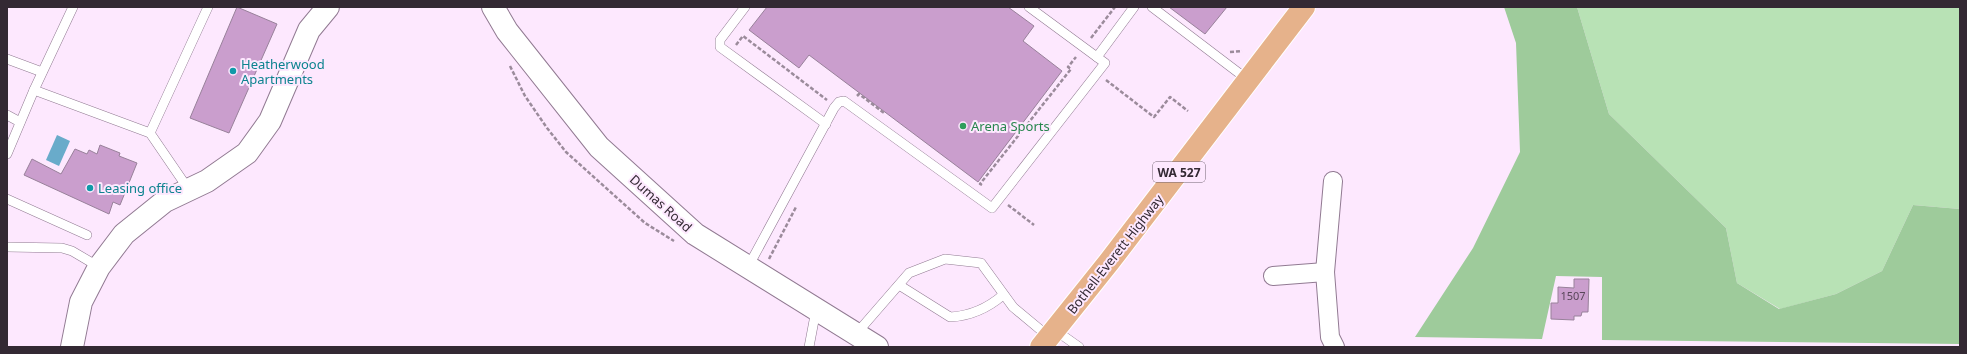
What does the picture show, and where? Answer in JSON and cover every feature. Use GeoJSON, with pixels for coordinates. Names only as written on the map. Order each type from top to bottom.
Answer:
{"type":"FeatureCollection","features":[{"type":"Feature","properties":{"kind":"main road","name":"Bothell-Everett Highway"},"geometry":{"type":"LineString","coordinates":[[1049,338],[1249,81],[1304,7]]}},
{"type":"Feature","properties":{"kind":"street"},"geometry":{"type":"LineString","coordinates":[[72,347],[81,302],[99,267],[124,234],[165,201],[207,181],[246,153],[270,120],[309,30],[328,7]]}},
{"type":"Feature","properties":{"kind":"street","name":"Dumas Road"},"geometry":{"type":"LineString","coordinates":[[492,7],[507,31],[599,147],[695,234],[878,347]]}},
{"type":"Feature","properties":{"kind":"street"},"geometry":{"type":"LineString","coordinates":[[1333,181],[1325,272],[1330,337],[1335,347]]}},
{"type":"Feature","properties":{"kind":"street"},"geometry":{"type":"LineString","coordinates":[[1273,276],[1325,272]]}},
{"type":"Feature","properties":{"kind":"lane"},"geometry":{"type":"LineString","coordinates":[[7,154],[42,72],[73,7]]}},
{"type":"Feature","properties":{"kind":"lane"},"geometry":{"type":"LineString","coordinates":[[150,133],[208,7]]}},
{"type":"Feature","properties":{"kind":"lane"},"geometry":{"type":"LineString","coordinates":[[745,7],[720,40],[720,47],[826,124]]}},
{"type":"Feature","properties":{"kind":"lane"},"geometry":{"type":"LineString","coordinates":[[748,267],[834,108],[839,102],[844,101],[850,104],[992,208],[1105,63],[1029,7]]}},
{"type":"Feature","properties":{"kind":"lane"},"geometry":{"type":"LineString","coordinates":[[1097,57],[1134,7]]}},
{"type":"Feature","properties":{"kind":"lane"},"geometry":{"type":"LineString","coordinates":[[1152,7],[1249,81]]}},
{"type":"Feature","properties":{"kind":"lane"},"geometry":{"type":"LineString","coordinates":[[7,59],[42,72]]}},
{"type":"Feature","properties":{"kind":"lane"},"geometry":{"type":"LineString","coordinates":[[34,90],[150,133],[189,190]]}},
{"type":"Feature","properties":{"kind":"lane"},"geometry":{"type":"LineString","coordinates":[[7,116],[20,122]]}},
{"type":"Feature","properties":{"kind":"lane"},"geometry":{"type":"LineString","coordinates":[[7,199],[87,235]]}},
{"type":"Feature","properties":{"kind":"lane"},"geometry":{"type":"LineString","coordinates":[[7,247],[62,248],[72,251],[99,267]]}},
{"type":"Feature","properties":{"kind":"lane"},"geometry":{"type":"LineString","coordinates":[[856,334],[909,273],[945,259],[981,263],[1013,307],[1049,338],[1079,347]]}},
{"type":"Feature","properties":{"kind":"lane"},"geometry":{"type":"LineString","coordinates":[[899,285],[950,317],[959,317],[975,312],[992,304],[1003,295]]}},
{"type":"Feature","properties":{"kind":"lane"},"geometry":{"type":"LineString","coordinates":[[809,347],[816,310]]}},
{"type":"Feature","properties":{"kind":"path"},"geometry":{"type":"LineString","coordinates":[[980,184],[1071,69],[1068,67],[1115,7]]}},
{"type":"Feature","properties":{"kind":"path"},"geometry":{"type":"LineString","coordinates":[[729,53],[743,36],[826,100],[834,108]]}},
{"type":"Feature","properties":{"kind":"path"},"geometry":{"type":"LineString","coordinates":[[1076,57],[1154,117],[1170,97],[1188,111]]}},
{"type":"Feature","properties":{"kind":"path"},"geometry":{"type":"LineString","coordinates":[[850,104],[858,94],[890,118]]}},
{"type":"Feature","properties":{"kind":"path"},"geometry":{"type":"LineString","coordinates":[[977,184],[980,184],[1034,225]]}},
{"type":"Feature","properties":{"kind":"path"},"geometry":{"type":"LineString","coordinates":[[769,259],[797,205]]}},
{"type":"Feature","properties":{"kind":"green space"},"geometry":{"type":"Polygon","coordinates":[[[1504,7],[1577,7],[1609,114],[1726,228],[1737,283],[1779,309],[1836,294],[1882,271],[1913,205],[1960,209],[1960,344],[1602,340],[1602,277],[1556,276],[1542,339],[1415,337],[1473,248],[1520,152],[1516,43],[1504,7]]]}},
{"type":"Feature","properties":{"kind":"green space"},"geometry":{"type":"Polygon","coordinates":[[[1577,7],[1960,7],[1960,209],[1913,205],[1882,271],[1836,294],[1780,309],[1737,283],[1726,228],[1609,114],[1577,7]]]}},
{"type":"Feature","properties":{"kind":"water"},"geometry":{"type":"Polygon","coordinates":[[[57,135],[70,141],[59,166],[46,160],[57,135]]]}},
{"type":"Feature","properties":{"kind":"building","name":"Heatherwood Apartments"},"geometry":{"type":"Polygon","coordinates":[[[237,7],[277,24],[229,133],[190,118],[237,7]]]}},
{"type":"Feature","properties":{"kind":"building","name":"Arena Sports"},"geometry":{"type":"Polygon","coordinates":[[[767,7],[1008,7],[1034,26],[1023,41],[1062,71],[978,182],[809,55],[799,68],[749,30],[767,7]]]}},
{"type":"Feature","properties":{"kind":"building"},"geometry":{"type":"Polygon","coordinates":[[[1169,7],[1227,7],[1205,34],[1169,7]]]}},
{"type":"Feature","properties":{"kind":"building","name":"Leasing office"},"geometry":{"type":"Polygon","coordinates":[[[100,145],[120,153],[119,156],[137,163],[120,205],[113,202],[109,214],[24,175],[32,159],[61,174],[75,149],[87,154],[89,150],[97,154],[100,145]]]}},
{"type":"Feature","properties":{"kind":"building"},"geometry":{"type":"Polygon","coordinates":[[[1574,279],[1589,279],[1588,312],[1582,312],[1581,316],[1574,316],[1574,320],[1551,319],[1551,303],[1558,303],[1558,287],[1574,288],[1574,279]]]}},
{"type":"Feature","properties":{"kind":"place","name":"Heatherwood Apartments"},"geometry":{"type":"Point","coordinates":[233,71]}},
{"type":"Feature","properties":{"kind":"place","name":"Arena Sports"},"geometry":{"type":"Point","coordinates":[963,126]}},
{"type":"Feature","properties":{"kind":"place","name":"Leasing office"},"geometry":{"type":"Point","coordinates":[90,188]}}]}
